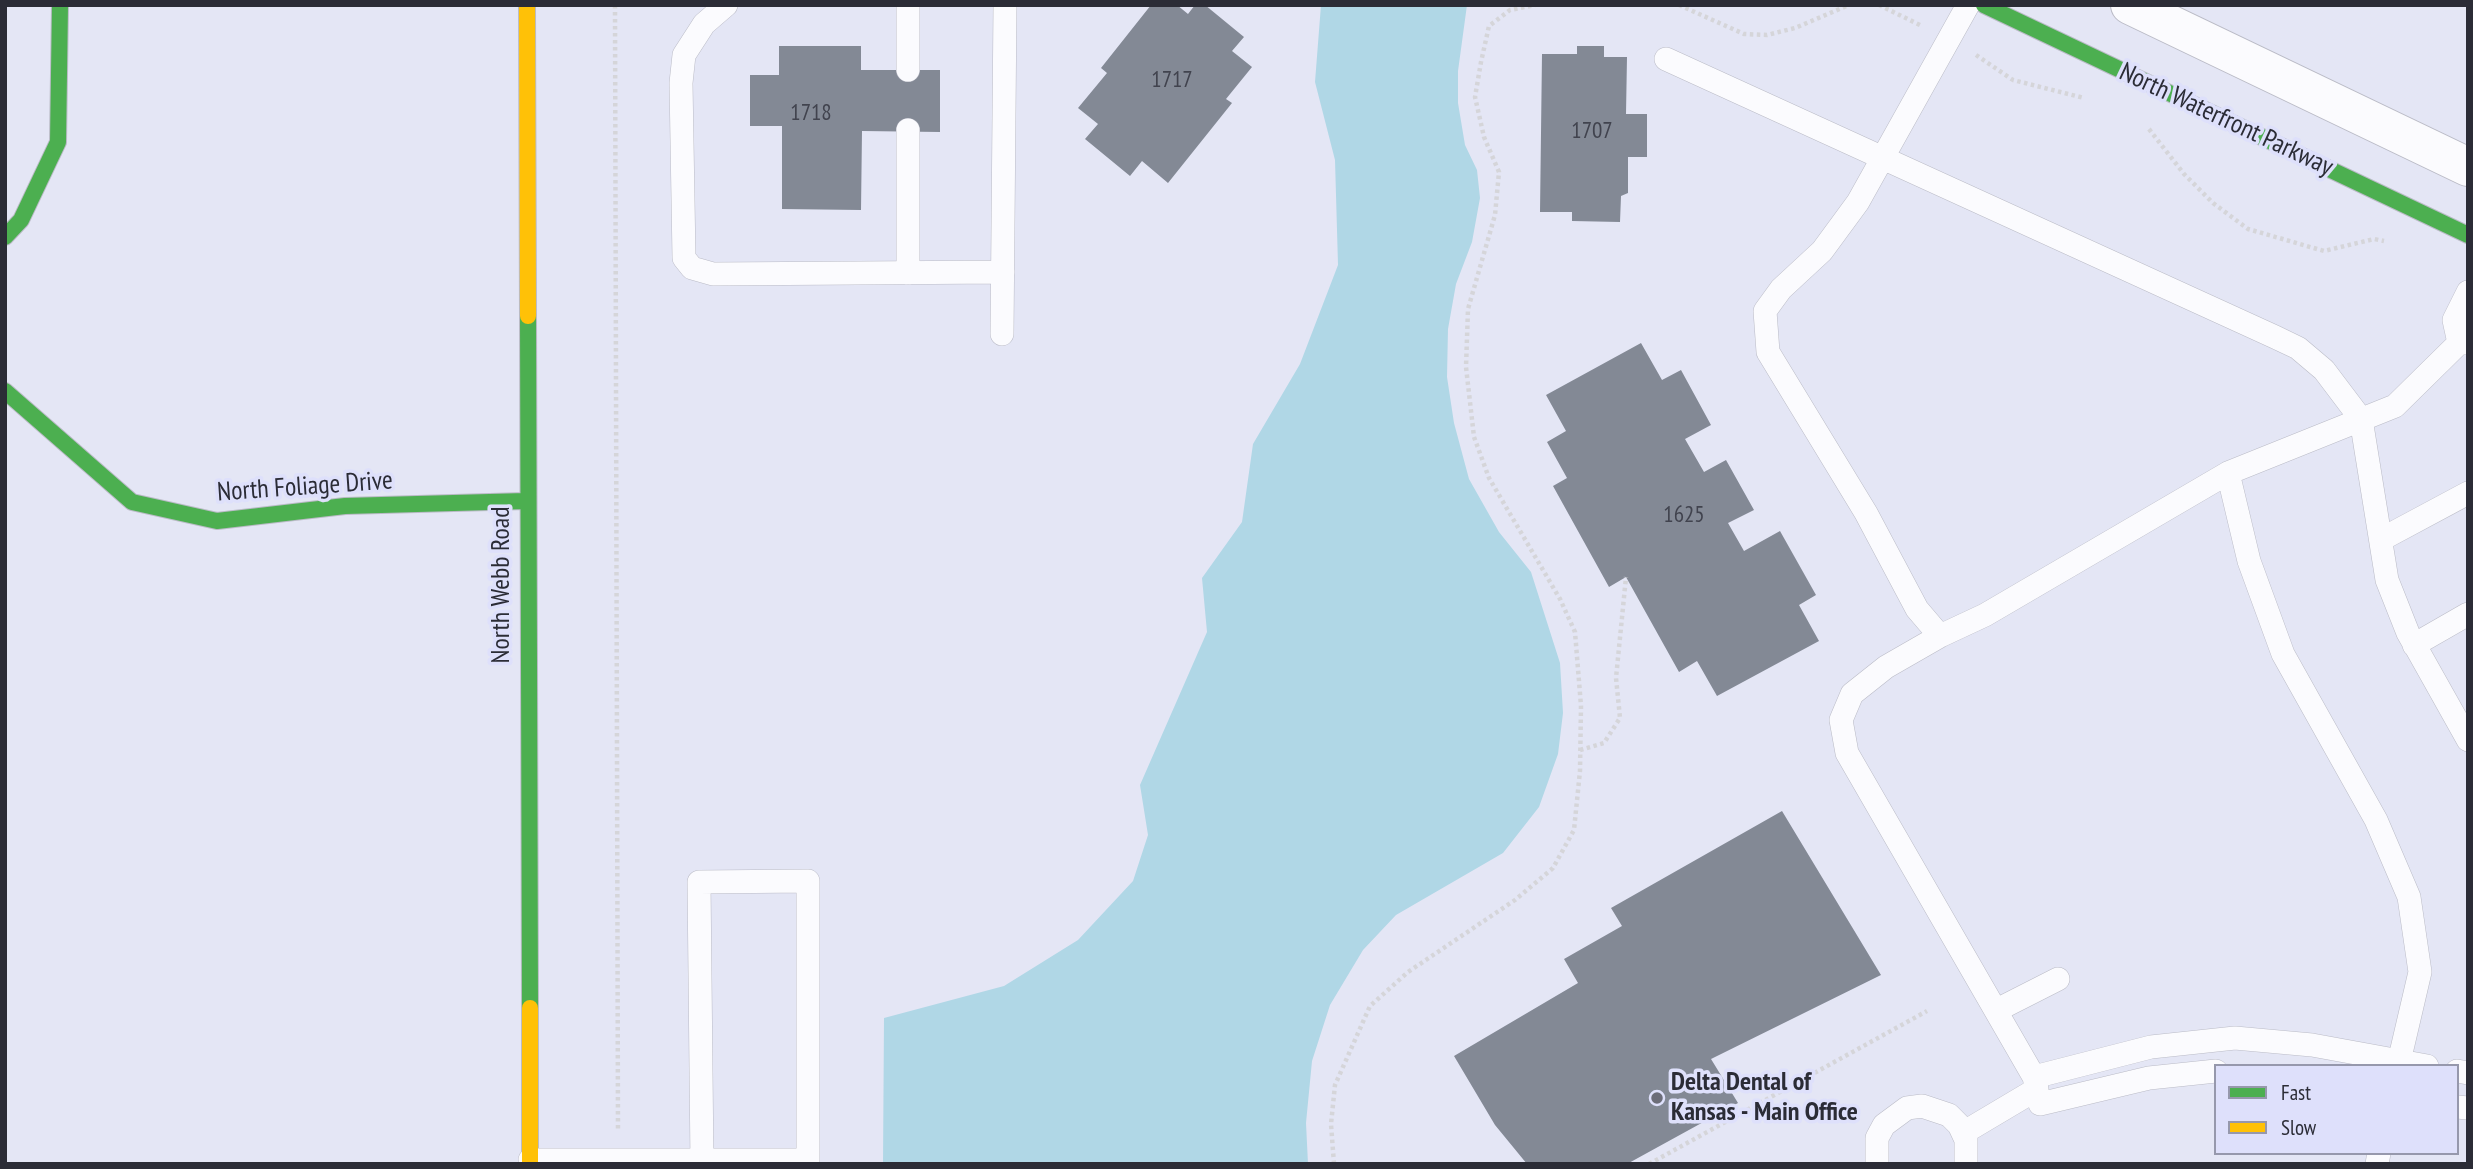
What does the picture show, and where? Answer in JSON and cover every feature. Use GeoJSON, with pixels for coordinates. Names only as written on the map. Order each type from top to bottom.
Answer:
{"type":"FeatureCollection","features":[{"type":"Feature","properties":{"kind":"street"},"geometry":{"type":"LineString","coordinates":[[5,237],[21,220],[58,142],[60,5]]}},
{"type":"Feature","properties":{"kind":"street","name":"North Webb Road"},"geometry":{"type":"LineString","coordinates":[[527,5],[526,501],[530,1162]]}},
{"type":"Feature","properties":{"kind":"street","name":"North Waterfront Parkway"},"geometry":{"type":"LineString","coordinates":[[1984,5],[2468,235]]}},
{"type":"Feature","properties":{"kind":"street"},"geometry":{"type":"LineString","coordinates":[[2130,5],[2468,167]]}},
{"type":"Feature","properties":{"kind":"street","name":"North Foliage Drive"},"geometry":{"type":"LineString","coordinates":[[5,391],[132,502],[217,521],[345,506],[526,501]]}},
{"type":"Feature","properties":{"kind":"lane"},"geometry":{"type":"LineString","coordinates":[[726,5],[704,24],[684,55],[681,83],[684,258],[691,268],[713,274],[1003,272]]}},
{"type":"Feature","properties":{"kind":"lane"},"geometry":{"type":"LineString","coordinates":[[908,5],[908,70]]}},
{"type":"Feature","properties":{"kind":"lane"},"geometry":{"type":"LineString","coordinates":[[1002,334],[1005,5]]}},
{"type":"Feature","properties":{"kind":"lane"},"geometry":{"type":"LineString","coordinates":[[1940,636],[1917,609],[1866,513],[1768,352],[1765,311],[1781,289],[1822,250],[1858,202],[1968,5]]}},
{"type":"Feature","properties":{"kind":"lane"},"geometry":{"type":"LineString","coordinates":[[1666,59],[2298,348],[2324,370],[2361,419],[2388,580],[2414,645],[2468,740]]}},
{"type":"Feature","properties":{"kind":"lane"},"geometry":{"type":"LineString","coordinates":[[908,130],[908,273]]}},
{"type":"Feature","properties":{"kind":"lane"},"geometry":{"type":"LineString","coordinates":[[2214,1071],[2149,1078],[2040,1104],[2036,1083],[1997,1010],[1847,753],[1841,720],[1852,694],[1886,667],[1940,636],[1984,615],[2228,473],[2395,406],[2463,343],[2454,320],[2468,292]]}},
{"type":"Feature","properties":{"kind":"lane"},"geometry":{"type":"LineString","coordinates":[[1963,1132],[2036,1083],[2151,1046],[2235,1038],[2312,1045],[2398,1063],[2420,972],[2409,897],[2376,820],[2283,654],[2249,561],[2228,473]]}},
{"type":"Feature","properties":{"kind":"lane"},"geometry":{"type":"LineString","coordinates":[[2382,539],[2468,493]]}},
{"type":"Feature","properties":{"kind":"lane"},"geometry":{"type":"LineString","coordinates":[[2414,645],[2468,614]]}},
{"type":"Feature","properties":{"kind":"lane"},"geometry":{"type":"LineString","coordinates":[[530,1162],[618,1161],[702,1162],[807,1162],[807,881],[699,882],[702,1162]]}},
{"type":"Feature","properties":{"kind":"lane"},"geometry":{"type":"LineString","coordinates":[[1997,1010],[2059,979]]}},
{"type":"Feature","properties":{"kind":"lane"},"geometry":{"type":"LineString","coordinates":[[1877,1164],[1877,1138],[1894,1114],[1907,1108],[1936,1109],[1949,1115],[1963,1132],[1968,1156],[1966,1164]]}},
{"type":"Feature","properties":{"kind":"path"},"geometry":{"type":"LineString","coordinates":[[615,5],[618,1161]]}},
{"type":"Feature","properties":{"kind":"path"},"geometry":{"type":"LineString","coordinates":[[1334,1164],[1331,1124],[1335,1085],[1370,1006],[1408,972],[1515,900],[1553,868],[1574,830],[1581,706],[1575,632],[1560,599],[1489,478],[1474,437],[1466,367],[1468,309],[1495,215],[1499,172],[1484,137],[1475,97],[1481,62],[1489,26],[1510,10],[1535,5]]}},
{"type":"Feature","properties":{"kind":"path"},"geometry":{"type":"LineString","coordinates":[[1679,5],[1744,34],[1767,35],[1795,28],[1849,5]]}},
{"type":"Feature","properties":{"kind":"path"},"geometry":{"type":"LineString","coordinates":[[1879,5],[1984,59],[2013,80],[2097,102]]}},
{"type":"Feature","properties":{"kind":"path"},"geometry":{"type":"LineString","coordinates":[[2143,122],[2184,174],[2213,203],[2248,229],[2324,250],[2374,239],[2397,244]]}},
{"type":"Feature","properties":{"kind":"path"},"geometry":{"type":"LineString","coordinates":[[1580,750],[1604,743],[1620,718],[1616,678],[1626,578]]}},
{"type":"Feature","properties":{"kind":"path"},"geometry":{"type":"LineString","coordinates":[[1649,1164],[1927,1011]]}},
{"type":"Feature","properties":{"kind":"water"},"geometry":{"type":"Polygon","coordinates":[[[1321,5],[1467,5],[1458,71],[1458,103],[1465,145],[1477,170],[1480,198],[1472,242],[1456,284],[1448,329],[1447,377],[1454,423],[1469,479],[1499,532],[1531,572],[1560,663],[1563,713],[1558,754],[1539,807],[1503,853],[1396,915],[1363,950],[1330,1005],[1312,1061],[1306,1123],[1308,1164],[883,1164],[884,1018],[1004,986],[1078,940],[1133,881],[1148,835],[1140,785],[1207,632],[1202,578],[1242,522],[1253,444],[1300,364],[1338,265],[1335,160],[1315,82],[1321,5]]]}},
{"type":"Feature","properties":{"kind":"building"},"geometry":{"type":"Polygon","coordinates":[[[1151,5],[1177,5],[1188,14],[1195,5],[1205,5],[1244,37],[1232,51],[1252,67],[1226,99],[1232,103],[1168,183],[1142,161],[1130,176],[1085,139],[1098,124],[1078,108],[1107,73],[1101,68],[1151,5]]]}},
{"type":"Feature","properties":{"kind":"building"},"geometry":{"type":"Polygon","coordinates":[[[779,46],[861,46],[861,70],[940,70],[940,132],[862,131],[861,210],[782,209],[782,126],[750,126],[750,75],[779,75],[779,46]]]}},
{"type":"Feature","properties":{"kind":"building"},"geometry":{"type":"Polygon","coordinates":[[[1577,46],[1604,46],[1604,57],[1627,57],[1626,114],[1647,114],[1647,157],[1628,157],[1628,193],[1621,196],[1620,222],[1572,221],[1572,212],[1540,212],[1542,54],[1577,54],[1577,46]]]}},
{"type":"Feature","properties":{"kind":"building"},"geometry":{"type":"Polygon","coordinates":[[[1641,343],[1662,380],[1681,370],[1711,425],[1685,439],[1704,472],[1726,460],[1754,510],[1728,523],[1744,551],[1780,531],[1816,595],[1799,605],[1819,641],[1717,696],[1697,661],[1679,672],[1626,577],[1609,587],[1553,486],[1567,478],[1547,442],[1566,431],[1546,395],[1641,343]]]}},
{"type":"Feature","properties":{"kind":"building"},"geometry":{"type":"Polygon","coordinates":[[[1782,811],[1881,975],[1711,1059],[1738,1103],[1627,1164],[1527,1164],[1495,1125],[1454,1056],[1578,983],[1564,959],[1622,926],[1611,908],[1782,811]]]}},
{"type":"Feature","properties":{"kind":"traffic: fast"},"geometry":{"type":"LineString","coordinates":[[5,237],[21,220],[58,142],[60,5]]}},
{"type":"Feature","properties":{"kind":"traffic: fast"},"geometry":{"type":"LineString","coordinates":[[1984,5],[2468,235]]}},
{"type":"Feature","properties":{"kind":"traffic: fast"},"geometry":{"type":"LineString","coordinates":[[528,316],[530,1008]]}},
{"type":"Feature","properties":{"kind":"traffic: fast"},"geometry":{"type":"LineString","coordinates":[[5,391],[132,502],[217,521],[345,506],[526,501]]}},
{"type":"Feature","properties":{"kind":"traffic: slow"},"geometry":{"type":"LineString","coordinates":[[527,5],[528,316]]}},
{"type":"Feature","properties":{"kind":"traffic: slow"},"geometry":{"type":"LineString","coordinates":[[530,1008],[530,1164]]}},
{"type":"Feature","properties":{"kind":"place","name":"Delta Dental of Kansas - Main Office"},"geometry":{"type":"Point","coordinates":[1657,1098]}}]}
